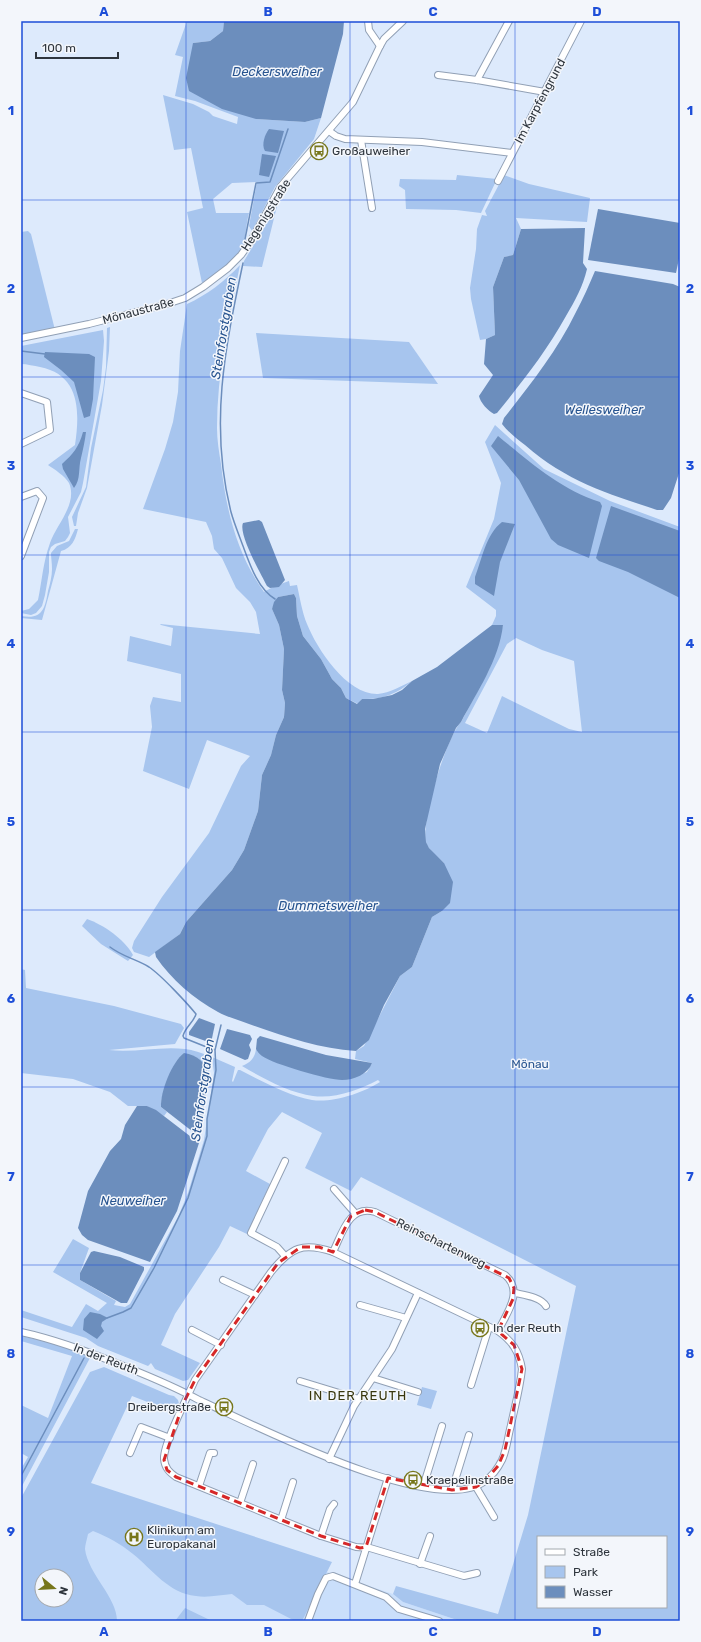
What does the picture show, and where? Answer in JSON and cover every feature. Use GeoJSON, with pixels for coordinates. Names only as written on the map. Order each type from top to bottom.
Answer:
{"type":"FeatureCollection","features":[{"type":"Feature","properties":{"kind":"street"},"geometry":{"type":"LineString","coordinates":[[368,21],[369,30],[380,46]]}},
{"type":"Feature","properties":{"kind":"street","name":"Hegenigstraße"},"geometry":{"type":"LineString","coordinates":[[241,255],[254,236],[281,186],[348,109],[358,94],[384,39],[403,21]]}},
{"type":"Feature","properties":{"kind":"street"},"geometry":{"type":"LineString","coordinates":[[478,80],[509,21]]}},
{"type":"Feature","properties":{"kind":"street","name":"Im Karpfengrund"},"geometry":{"type":"LineString","coordinates":[[498,181],[582,21]]}},
{"type":"Feature","properties":{"kind":"street"},"geometry":{"type":"LineString","coordinates":[[438,75],[478,80],[545,92]]}},
{"type":"Feature","properties":{"kind":"street"},"geometry":{"type":"LineString","coordinates":[[329,131],[341,139],[422,142],[512,153]]}},
{"type":"Feature","properties":{"kind":"street"},"geometry":{"type":"LineString","coordinates":[[361,140],[372,208]]}},
{"type":"Feature","properties":{"kind":"street","name":"Mönaustraße"},"geometry":{"type":"LineString","coordinates":[[21,338],[89,324],[185,298],[217,277],[241,255]]}},
{"type":"Feature","properties":{"kind":"street"},"geometry":{"type":"LineString","coordinates":[[21,394],[47,402],[50,430],[21,444]]}},
{"type":"Feature","properties":{"kind":"street"},"geometry":{"type":"LineString","coordinates":[[21,497],[37,491],[43,498],[21,556]]}},
{"type":"Feature","properties":{"kind":"street"},"geometry":{"type":"LineString","coordinates":[[284,1161],[251,1233],[277,1247],[285,1256]]}},
{"type":"Feature","properties":{"kind":"street"},"geometry":{"type":"LineString","coordinates":[[333,1252],[348,1220],[355,1213],[334,1189]]}},
{"type":"Feature","properties":{"kind":"street","name":"Reinschartenweg"},"geometry":{"type":"LineString","coordinates":[[355,1213],[365,1210],[375,1212],[505,1275],[513,1283],[515,1293]]}},
{"type":"Feature","properties":{"kind":"street"},"geometry":{"type":"LineString","coordinates":[[477,1573],[464,1576],[366,1547],[351,1546],[321,1536],[176,1477],[168,1470],[164,1460],[164,1453],[195,1380],[271,1272],[285,1256],[293,1250],[310,1246],[333,1252],[489,1327],[508,1338],[518,1352],[522,1368],[521,1379],[502,1459],[493,1473],[476,1487],[494,1517]]}},
{"type":"Feature","properties":{"kind":"street"},"geometry":{"type":"LineString","coordinates":[[223,1280],[255,1295]]}},
{"type":"Feature","properties":{"kind":"street"},"geometry":{"type":"LineString","coordinates":[[330,1458],[358,1399],[389,1354],[418,1293]]}},
{"type":"Feature","properties":{"kind":"street"},"geometry":{"type":"LineString","coordinates":[[498,1332],[515,1293],[538,1300],[545,1303],[546,1306]]}},
{"type":"Feature","properties":{"kind":"street"},"geometry":{"type":"LineString","coordinates":[[360,1305],[406,1318]]}},
{"type":"Feature","properties":{"kind":"street"},"geometry":{"type":"LineString","coordinates":[[471,1385],[489,1327]]}},
{"type":"Feature","properties":{"kind":"street"},"geometry":{"type":"LineString","coordinates":[[192,1330],[221,1344]]}},
{"type":"Feature","properties":{"kind":"street","name":"In der Reuth"},"geometry":{"type":"LineString","coordinates":[[21,1332],[77,1347],[158,1380],[282,1439],[330,1458],[388,1478],[423,1487],[452,1490],[466,1490],[476,1487]]}},
{"type":"Feature","properties":{"kind":"street"},"geometry":{"type":"LineString","coordinates":[[373,1378],[418,1392]]}},
{"type":"Feature","properties":{"kind":"street"},"geometry":{"type":"LineString","coordinates":[[300,1381],[358,1399]]}},
{"type":"Feature","properties":{"kind":"street"},"geometry":{"type":"LineString","coordinates":[[130,1453],[142,1426],[170,1438]]}},
{"type":"Feature","properties":{"kind":"street"},"geometry":{"type":"LineString","coordinates":[[423,1487],[442,1426]]}},
{"type":"Feature","properties":{"kind":"street"},"geometry":{"type":"LineString","coordinates":[[452,1490],[469,1435]]}},
{"type":"Feature","properties":{"kind":"street"},"geometry":{"type":"LineString","coordinates":[[199,1486],[210,1453],[214,1453]]}},
{"type":"Feature","properties":{"kind":"street"},"geometry":{"type":"LineString","coordinates":[[240,1503],[254,1464]]}},
{"type":"Feature","properties":{"kind":"street"},"geometry":{"type":"LineString","coordinates":[[355,1584],[388,1478]]}},
{"type":"Feature","properties":{"kind":"street"},"geometry":{"type":"LineString","coordinates":[[282,1520],[293,1482]]}},
{"type":"Feature","properties":{"kind":"street"},"geometry":{"type":"LineString","coordinates":[[321,1536],[330,1509],[334,1504]]}},
{"type":"Feature","properties":{"kind":"street"},"geometry":{"type":"LineString","coordinates":[[420,1564],[430,1536]]}},
{"type":"Feature","properties":{"kind":"street"},"geometry":{"type":"LineString","coordinates":[[308,1621],[318,1594],[326,1578],[333,1576],[386,1597],[399,1609],[439,1621]]}},
{"type":"Feature","properties":{"kind":"highlighted area"},"geometry":{"type":"Polygon","coordinates":[[[365,1210],[375,1212],[509,1278],[514,1288],[513,1299],[498,1331],[514,1345],[522,1369],[505,1450],[498,1466],[485,1481],[476,1487],[452,1490],[388,1478],[366,1547],[360,1548],[321,1536],[176,1477],[167,1470],[164,1460],[183,1404],[195,1380],[278,1263],[301,1247],[319,1247],[333,1252],[351,1216],[365,1210]]]}},
{"type":"Feature","properties":{"kind":"shaded area","name":"Klinikum am Europakanal"},"geometry":{"type":"Polygon","coordinates":[[[21,1509],[330,1565],[327,1572],[393,1594],[403,1602],[460,1621],[21,1621],[21,1509]]]}},
{"type":"Feature","properties":{"kind":"green space"},"geometry":{"type":"Polygon","coordinates":[[[187,21],[224,21],[223,31],[210,41],[193,43],[256,119],[305,122],[321,118],[314,139],[275,187],[252,231],[249,226],[257,182],[232,183],[213,199],[216,213],[249,213],[242,247],[239,252],[224,267],[202,283],[187,212],[203,208],[191,148],[174,150],[163,95],[193,104],[209,112],[213,116],[237,124],[238,117],[195,101],[175,96],[183,57],[175,55],[187,21]]]}},
{"type":"Feature","properties":{"kind":"green space"},"geometry":{"type":"Polygon","coordinates":[[[457,175],[497,179],[481,213],[456,210],[406,209],[405,190],[399,186],[400,179],[456,180],[457,175]]]}},
{"type":"Feature","properties":{"kind":"green space"},"geometry":{"type":"Polygon","coordinates":[[[504,175],[529,184],[590,198],[587,222],[516,218],[521,229],[513,255],[504,257],[493,287],[495,335],[480,340],[470,288],[476,249],[477,229],[482,215],[487,216],[485,211],[504,175]]]}},
{"type":"Feature","properties":{"kind":"green space"},"geometry":{"type":"Polygon","coordinates":[[[276,206],[262,267],[243,266],[244,261],[276,206]]]}},
{"type":"Feature","properties":{"kind":"green space"},"geometry":{"type":"Polygon","coordinates":[[[28,231],[31,234],[55,330],[21,336],[21,232],[28,231]]]}},
{"type":"Feature","properties":{"kind":"green space"},"geometry":{"type":"Polygon","coordinates":[[[240,265],[221,366],[217,428],[218,446],[226,498],[234,531],[240,547],[264,592],[289,581],[290,586],[297,585],[307,624],[318,646],[335,669],[355,687],[366,692],[378,694],[391,691],[412,681],[395,693],[383,697],[362,699],[358,704],[346,698],[341,688],[332,679],[321,659],[303,636],[297,616],[296,598],[294,594],[278,597],[272,609],[279,625],[284,649],[282,690],[285,703],[284,717],[276,735],[271,755],[262,775],[258,811],[244,850],[232,870],[186,922],[180,934],[149,957],[134,952],[132,948],[134,941],[162,897],[209,833],[241,766],[250,756],[207,740],[189,789],[143,771],[152,727],[150,706],[153,697],[181,702],[181,674],[127,661],[130,636],[171,646],[173,628],[160,624],[260,634],[256,612],[250,602],[236,588],[222,558],[214,549],[212,536],[206,522],[143,509],[165,449],[173,422],[178,392],[180,351],[187,304],[215,287],[240,265]]]}},
{"type":"Feature","properties":{"kind":"green space"},"geometry":{"type":"Polygon","coordinates":[[[110,327],[109,351],[102,405],[87,488],[78,513],[76,526],[74,526],[72,517],[86,487],[91,448],[103,390],[106,367],[107,328],[110,327]]]}},
{"type":"Feature","properties":{"kind":"green space"},"geometry":{"type":"Polygon","coordinates":[[[103,330],[104,341],[101,381],[81,492],[68,517],[70,533],[65,541],[55,544],[51,547],[49,552],[49,572],[42,606],[36,613],[31,615],[21,613],[21,611],[29,609],[38,600],[48,550],[71,499],[71,491],[67,480],[48,465],[75,445],[77,432],[77,407],[70,386],[63,378],[53,371],[21,364],[21,346],[103,330]]]}},
{"type":"Feature","properties":{"kind":"green space"},"geometry":{"type":"Polygon","coordinates":[[[256,333],[409,342],[438,384],[263,378],[256,333]]]}},
{"type":"Feature","properties":{"kind":"green space","name":"Mönau"},"geometry":{"type":"Polygon","coordinates":[[[495,425],[544,469],[610,501],[680,527],[680,1621],[460,1621],[403,1602],[393,1594],[396,1586],[498,1614],[528,1515],[576,1286],[361,1177],[351,1191],[305,1168],[322,1133],[282,1112],[268,1129],[246,1171],[270,1184],[247,1234],[230,1226],[219,1247],[175,1314],[161,1345],[200,1363],[188,1380],[183,1381],[155,1369],[151,1363],[148,1366],[98,1346],[86,1338],[21,1317],[21,1310],[72,1327],[86,1304],[98,1311],[107,1303],[53,1272],[73,1239],[89,1248],[80,1273],[80,1280],[116,1301],[114,1305],[125,1307],[130,1304],[178,1217],[188,1193],[204,1140],[214,1073],[212,1057],[235,1067],[233,1082],[238,1070],[240,1070],[285,1092],[312,1100],[320,1101],[338,1099],[365,1090],[380,1082],[378,1080],[347,1093],[321,1097],[295,1092],[267,1080],[242,1066],[252,1060],[256,1049],[258,1052],[355,1077],[367,1072],[372,1063],[355,1059],[356,1051],[364,1046],[400,976],[412,967],[432,917],[442,911],[444,863],[431,851],[427,845],[425,831],[436,780],[448,745],[489,670],[503,625],[492,625],[496,616],[496,610],[466,587],[494,519],[501,483],[485,442],[495,425]],[[516,638],[507,644],[465,723],[487,733],[502,696],[569,729],[582,732],[574,661],[542,650],[516,638]]]}},
{"type":"Feature","properties":{"kind":"green space"},"geometry":{"type":"Polygon","coordinates":[[[75,529],[78,529],[76,537],[68,548],[61,551],[42,620],[21,618],[21,616],[28,617],[38,615],[44,608],[52,574],[51,553],[57,546],[69,541],[75,529]]]}},
{"type":"Feature","properties":{"kind":"green space"},"geometry":{"type":"Polygon","coordinates":[[[87,919],[107,929],[124,943],[133,955],[128,961],[101,944],[82,926],[87,919]]]}},
{"type":"Feature","properties":{"kind":"green space"},"geometry":{"type":"Polygon","coordinates":[[[21,969],[25,970],[26,988],[114,1006],[181,1024],[184,1028],[175,1044],[109,1050],[128,1051],[176,1048],[194,1051],[209,1056],[210,1069],[208,1075],[207,1068],[164,1091],[161,1107],[167,1112],[164,1116],[147,1106],[128,1106],[110,1092],[73,1079],[21,1073],[21,969]]]}},
{"type":"Feature","properties":{"kind":"green space"},"geometry":{"type":"Polygon","coordinates":[[[21,1336],[44,1341],[91,1356],[21,1488],[21,1469],[28,1457],[21,1453],[21,1405],[48,1418],[72,1356],[21,1341],[21,1336]]]}},
{"type":"Feature","properties":{"kind":"green space","name":"Klinikum am Europakanal"},"geometry":{"type":"Polygon","coordinates":[[[104,1367],[174,1396],[178,1400],[179,1404],[176,1413],[132,1396],[91,1483],[332,1562],[302,1621],[295,1621],[264,1605],[247,1605],[232,1594],[200,1597],[186,1594],[177,1590],[169,1586],[124,1547],[93,1531],[88,1534],[85,1549],[87,1558],[108,1594],[116,1612],[117,1621],[21,1621],[21,1498],[90,1372],[104,1367]]]}},
{"type":"Feature","properties":{"kind":"green space"},"geometry":{"type":"Polygon","coordinates":[[[422,1387],[437,1391],[431,1409],[417,1405],[422,1387]]]}},
{"type":"Feature","properties":{"kind":"green space"},"geometry":{"type":"Polygon","coordinates":[[[185,1608],[212,1621],[175,1621],[185,1608]]]}},
{"type":"Feature","properties":{"kind":"water","name":"Deckersweiher"},"geometry":{"type":"Polygon","coordinates":[[[224,21],[344,21],[343,34],[321,118],[305,122],[256,119],[222,109],[189,91],[186,78],[193,43],[210,41],[223,31],[224,21]]]}},
{"type":"Feature","properties":{"kind":"water"},"geometry":{"type":"Polygon","coordinates":[[[269,129],[284,131],[278,153],[265,151],[264,149],[264,140],[269,129]]]}},
{"type":"Feature","properties":{"kind":"water"},"geometry":{"type":"Polygon","coordinates":[[[262,154],[276,156],[269,177],[259,175],[262,154]]]}},
{"type":"Feature","properties":{"kind":"water"},"geometry":{"type":"Polygon","coordinates":[[[598,209],[680,223],[680,254],[676,273],[588,260],[598,209]]]}},
{"type":"Feature","properties":{"kind":"water"},"geometry":{"type":"Polygon","coordinates":[[[585,228],[583,263],[587,269],[573,305],[525,378],[497,413],[494,414],[489,411],[479,396],[493,375],[484,364],[486,339],[495,335],[493,287],[504,257],[513,255],[521,229],[585,228]]]}},
{"type":"Feature","properties":{"kind":"water","name":"Wellesweiher"},"geometry":{"type":"Polygon","coordinates":[[[595,271],[673,284],[680,287],[680,470],[671,498],[663,510],[657,510],[621,498],[571,477],[540,457],[507,430],[502,424],[504,418],[552,354],[569,326],[595,271]]]}},
{"type":"Feature","properties":{"kind":"water"},"geometry":{"type":"Polygon","coordinates":[[[45,352],[89,354],[95,357],[93,399],[90,416],[84,418],[74,382],[44,357],[45,352]]]}},
{"type":"Feature","properties":{"kind":"water"},"geometry":{"type":"Polygon","coordinates":[[[83,432],[86,432],[85,439],[78,477],[74,488],[63,469],[62,464],[75,450],[80,442],[83,432]]]}},
{"type":"Feature","properties":{"kind":"water"},"geometry":{"type":"Polygon","coordinates":[[[498,436],[546,474],[572,490],[600,502],[602,506],[589,558],[558,545],[551,539],[519,480],[491,446],[498,436]]]}},
{"type":"Feature","properties":{"kind":"water"},"geometry":{"type":"Polygon","coordinates":[[[611,506],[680,531],[680,598],[628,572],[599,561],[596,558],[611,506]]]}},
{"type":"Feature","properties":{"kind":"water"},"geometry":{"type":"Polygon","coordinates":[[[259,520],[262,522],[285,580],[279,587],[270,588],[267,586],[244,536],[242,528],[243,523],[259,520]]]}},
{"type":"Feature","properties":{"kind":"water"},"geometry":{"type":"Polygon","coordinates":[[[502,522],[515,524],[500,562],[494,596],[475,584],[475,577],[488,540],[502,522]]]}},
{"type":"Feature","properties":{"kind":"water","name":"Dummetsweiher"},"geometry":{"type":"Polygon","coordinates":[[[294,594],[296,598],[297,616],[303,636],[321,659],[332,679],[341,688],[346,698],[357,704],[362,699],[373,699],[392,695],[402,690],[412,681],[437,667],[492,625],[503,625],[501,638],[492,663],[461,722],[456,728],[440,764],[425,829],[426,842],[429,848],[444,863],[453,882],[450,903],[442,911],[432,917],[412,967],[400,976],[384,1005],[369,1040],[356,1051],[315,1045],[262,1029],[222,1014],[200,1001],[176,981],[156,957],[155,952],[180,934],[186,922],[232,870],[244,850],[258,811],[262,775],[271,755],[276,735],[284,717],[285,703],[282,690],[284,649],[279,625],[272,609],[274,602],[278,597],[294,594]]]}},
{"type":"Feature","properties":{"kind":"water"},"geometry":{"type":"Polygon","coordinates":[[[199,1018],[215,1024],[211,1043],[189,1035],[189,1032],[199,1018]]]}},
{"type":"Feature","properties":{"kind":"water"},"geometry":{"type":"Polygon","coordinates":[[[227,1029],[250,1035],[252,1039],[249,1045],[251,1050],[248,1059],[245,1060],[220,1049],[227,1029]]]}},
{"type":"Feature","properties":{"kind":"water"},"geometry":{"type":"Polygon","coordinates":[[[260,1036],[326,1055],[372,1063],[364,1073],[356,1078],[342,1080],[313,1075],[288,1067],[262,1056],[256,1049],[257,1039],[260,1036]]]}},
{"type":"Feature","properties":{"kind":"water"},"geometry":{"type":"Polygon","coordinates":[[[184,1053],[197,1057],[205,1066],[208,1075],[201,1129],[197,1135],[161,1107],[162,1094],[171,1070],[184,1053]]]}},
{"type":"Feature","properties":{"kind":"water","name":"Neuweiher"},"geometry":{"type":"Polygon","coordinates":[[[137,1106],[147,1106],[156,1110],[199,1143],[177,1211],[150,1262],[88,1240],[82,1235],[78,1228],[88,1191],[110,1151],[121,1139],[125,1125],[137,1106]]]}},
{"type":"Feature","properties":{"kind":"water"},"geometry":{"type":"Polygon","coordinates":[[[94,1251],[120,1257],[144,1267],[144,1270],[127,1303],[121,1303],[80,1280],[80,1273],[91,1252],[94,1251]]]}},
{"type":"Feature","properties":{"kind":"water"},"geometry":{"type":"Polygon","coordinates":[[[90,1312],[100,1314],[108,1318],[102,1322],[101,1326],[104,1331],[97,1339],[83,1330],[84,1319],[90,1312]]]}},
{"type":"Feature","properties":{"kind":"waterway","name":"Steinforstgraben"},"geometry":{"type":"LineString","coordinates":[[245,239],[256,183],[270,182],[288,129]]}},
{"type":"Feature","properties":{"kind":"waterway","name":"Steinforstgraben"},"geometry":{"type":"LineString","coordinates":[[243,263],[230,326],[222,387],[220,417],[224,480],[235,525],[255,576],[269,595],[275,599]]}},
{"type":"Feature","properties":{"kind":"waterway"},"geometry":{"type":"LineString","coordinates":[[21,351],[45,354]]}},
{"type":"Feature","properties":{"kind":"waterway"},"geometry":{"type":"LineString","coordinates":[[110,947],[149,967],[167,982],[196,1014],[187,1027],[183,1036],[184,1038],[214,1050]]}},
{"type":"Feature","properties":{"kind":"waterway","name":"Steinforstgraben"},"geometry":{"type":"LineString","coordinates":[[107,1318],[131,1308],[154,1268],[188,1198],[207,1136],[207,1119],[216,1070],[215,1050],[221,1025]]}},
{"type":"Feature","properties":{"kind":"waterway","name":"Steinforstgraben"},"geometry":{"type":"LineString","coordinates":[[21,1476],[84,1358]]}},
{"type":"Feature","properties":{"kind":"place","name":"Großauweiher"},"geometry":{"type":"Point","coordinates":[319,151]}},
{"type":"Feature","properties":{"kind":"place","name":"In der Reuth"},"geometry":{"type":"Point","coordinates":[480,1328]}},
{"type":"Feature","properties":{"kind":"place","name":"Dreibergstraße"},"geometry":{"type":"Point","coordinates":[224,1407]}},
{"type":"Feature","properties":{"kind":"place","name":"Kraepelinstraße"},"geometry":{"type":"Point","coordinates":[413,1480]}},
{"type":"Feature","properties":{"kind":"place","name":"Klinikum am Europakanal"},"geometry":{"type":"Point","coordinates":[134,1537]}},
{"type":"Feature","properties":{"kind":"district","name":"IN DER REUTH"},"geometry":{"type":"Point","coordinates":[358,1395]}}]}
